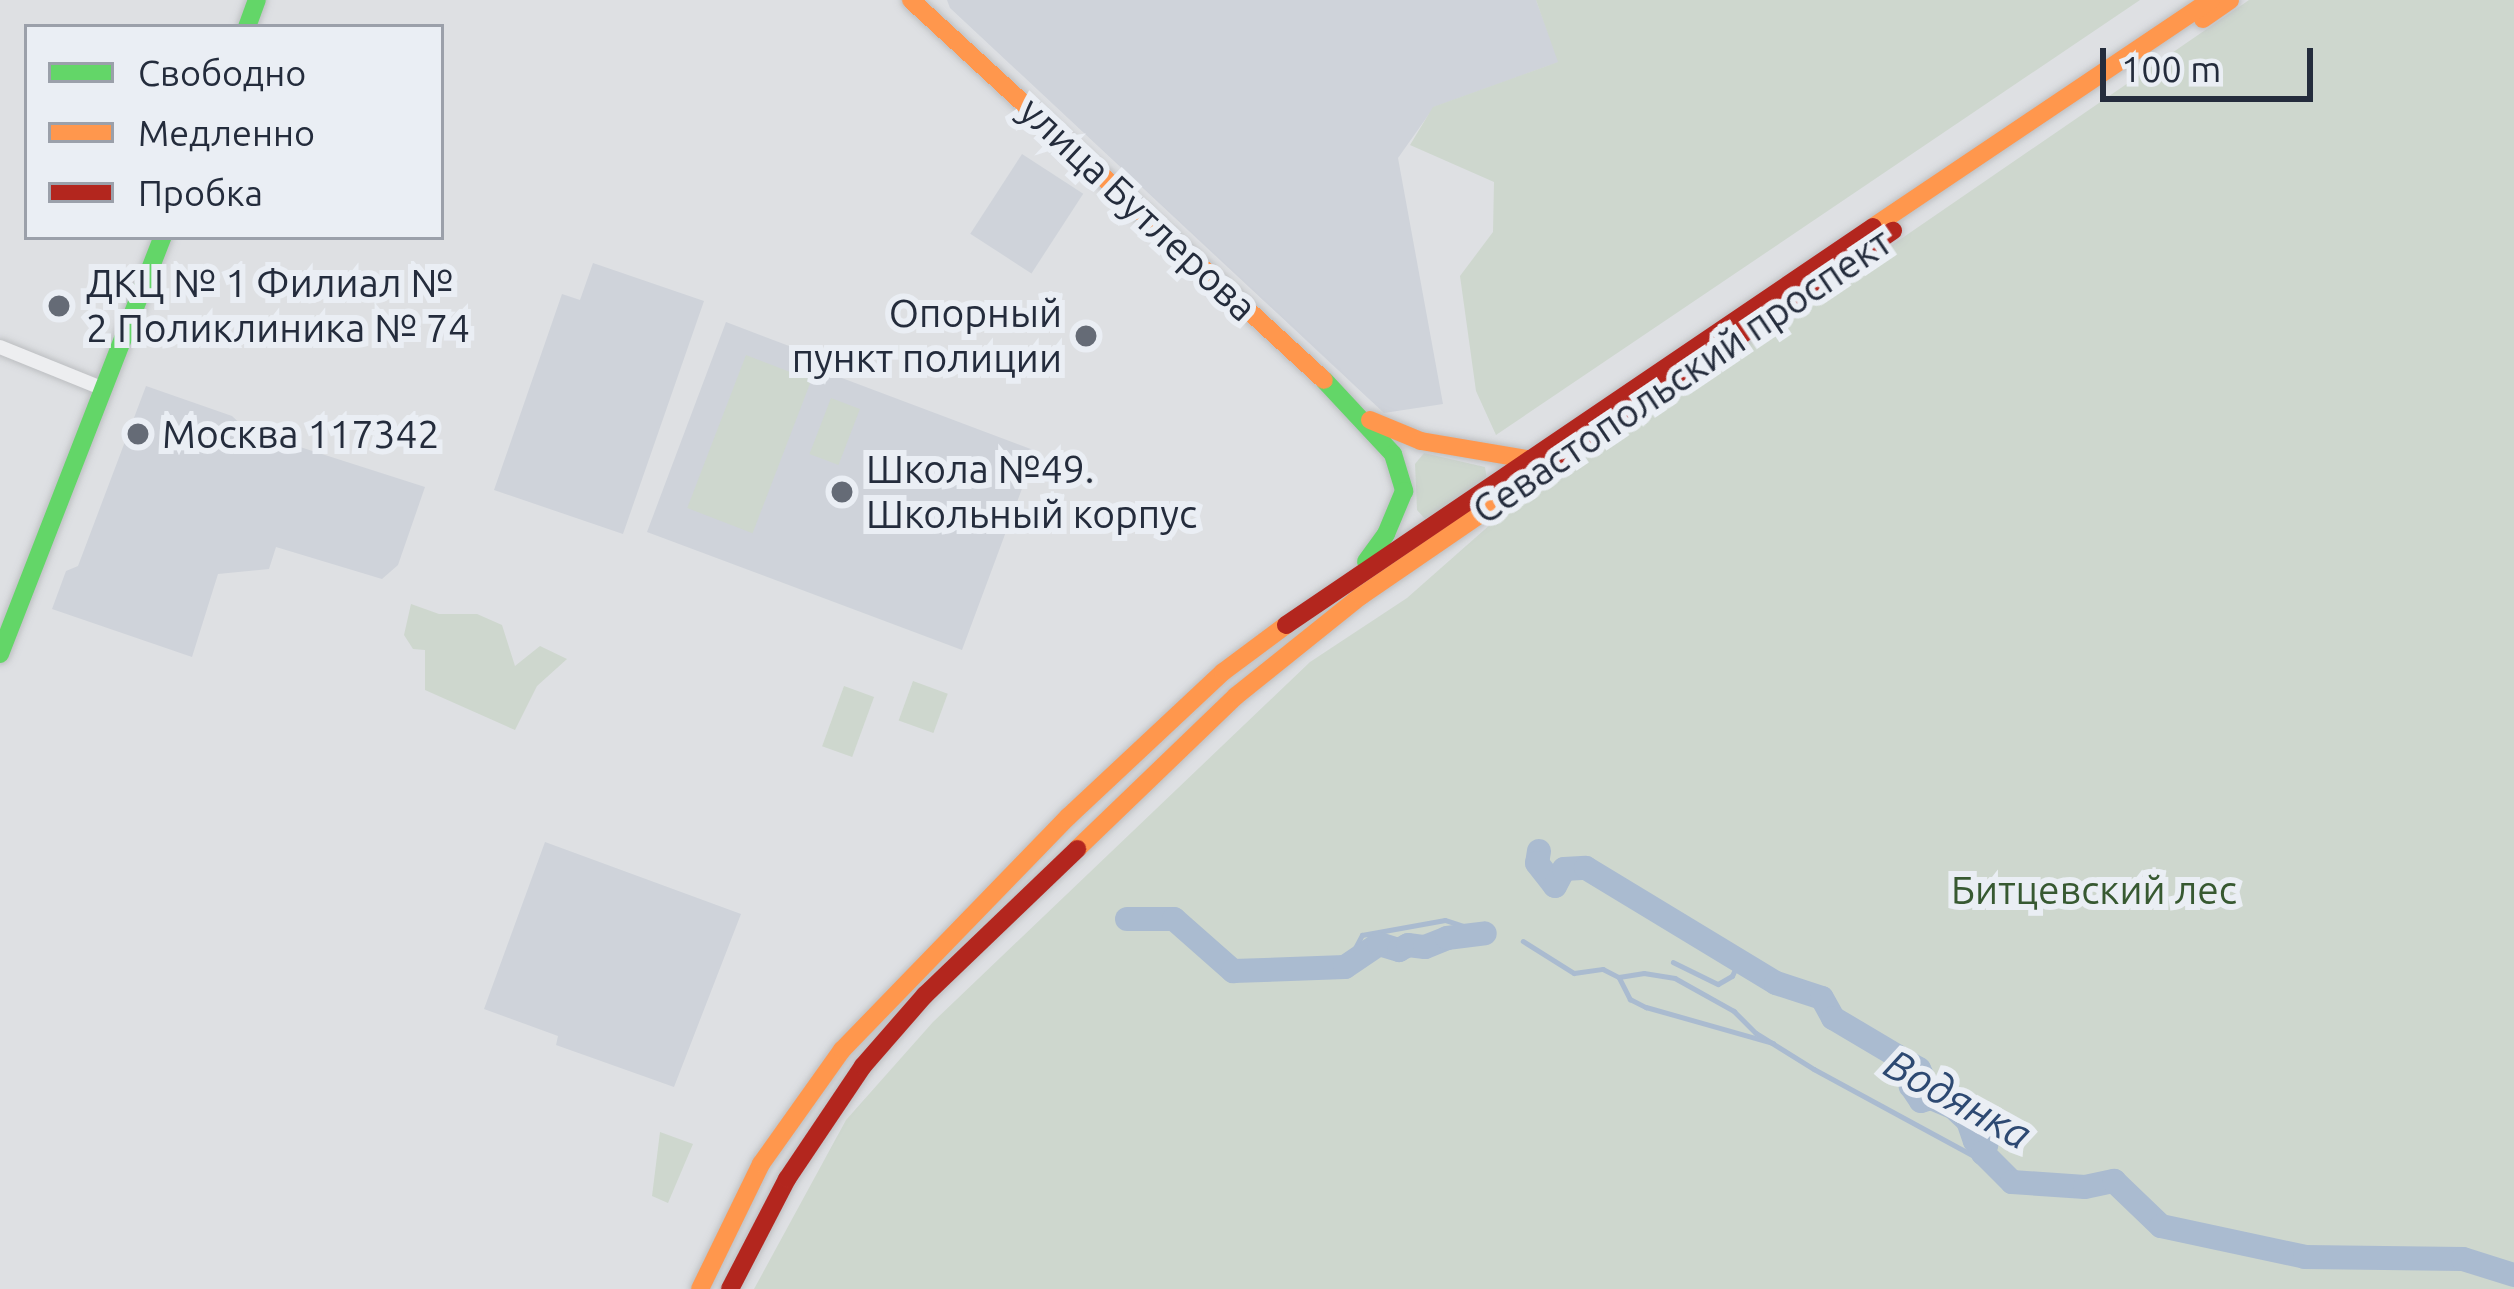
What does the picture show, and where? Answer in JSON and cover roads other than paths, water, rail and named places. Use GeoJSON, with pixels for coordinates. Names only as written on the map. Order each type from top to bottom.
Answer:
{"type":"FeatureCollection","features":[{"type":"Feature","properties":{"kind":"main road","name":"улица Бутлерова"},"geometry":{"type":"LineString","coordinates":[[911,0],[1366,418],[1393,454],[1404,491],[1386,534],[1360,571]]}},
{"type":"Feature","properties":{"kind":"main road","name":"Севастопольский проспект"},"geometry":{"type":"LineString","coordinates":[[700,1289],[761,1164],[800,1102],[842,1050],[1133,755],[1223,672],[1360,571],[1533,460],[2211,0]]}},
{"type":"Feature","properties":{"kind":"main road","name":"Севастопольский проспект"},"geometry":{"type":"LineString","coordinates":[[730,1289],[787,1179],[863,1066],[925,995],[1236,695],[1361,596],[2230,0]]}},
{"type":"Feature","properties":{"kind":"main road"},"geometry":{"type":"LineString","coordinates":[[0,654],[162,240]]}},
{"type":"Feature","properties":{"kind":"main road","name":"улица Бутлерова"},"geometry":{"type":"LineString","coordinates":[[1366,418],[1421,441],[1533,460]]}},
{"type":"Feature","properties":{"kind":"street"},"geometry":{"type":"LineString","coordinates":[[0,347],[104,389]]}},
{"type":"Feature","properties":{"kind":"street"},"geometry":{"type":"LineString","coordinates":[[1133,755],[1152,756],[1151,775]]}},
{"type":"Feature","properties":{"kind":"waterway"},"geometry":{"type":"LineString","coordinates":[[1539,851],[1537,863],[1555,886],[1564,869],[1586,868],[1776,983],[1822,998],[1833,1018],[1919,1069],[1925,1082],[1911,1086],[1921,1101],[1931,1098],[1954,1108],[1968,1121],[1975,1141],[1986,1145],[1983,1153],[2012,1182],[2085,1187],[2114,1181],[2161,1226],[2305,1257],[2463,1259],[2514,1275]]}},
{"type":"Feature","properties":{"kind":"waterway","name":"Водянка"},"geometry":{"type":"LineString","coordinates":[[1127,919],[1174,919],[1233,971],[1345,967],[1379,944],[1399,950],[1485,933]]}},
{"type":"Feature","properties":{"kind":"waterway"},"geometry":{"type":"LineString","coordinates":[[1345,967],[1362,935],[1445,920],[1485,933]]}},
{"type":"Feature","properties":{"kind":"waterway","name":"Водянка"},"geometry":{"type":"LineString","coordinates":[[1523,941],[1574,973],[1603,969],[1619,977],[1644,973],[1675,978],[1734,1011],[1756,1033],[1814,1069],[1996,1168]]}},
{"type":"Feature","properties":{"kind":"waterway"},"geometry":{"type":"LineString","coordinates":[[1673,962],[1718,984],[1732,976],[1739,961]]}},
{"type":"Feature","properties":{"kind":"waterway"},"geometry":{"type":"LineString","coordinates":[[1619,977],[1630,999],[1646,1007],[1773,1043]]}},
{"type":"Feature","properties":{"kind":"place","name":"ДКЦ № 1 Филиал № 2 Поликлиника № 74"},"geometry":{"type":"Point","coordinates":[59,306]}},
{"type":"Feature","properties":{"kind":"place","name":"Опорный пункт полиции"},"geometry":{"type":"Point","coordinates":[1086,336]}},
{"type":"Feature","properties":{"kind":"place","name":"Москва 117342"},"geometry":{"type":"Point","coordinates":[138,434]}},
{"type":"Feature","properties":{"kind":"place","name":"Школа №49. Школьный корпус"},"geometry":{"type":"Point","coordinates":[842,492]}},
{"type":"Feature","properties":{"kind":"park label","name":"Битцевский лес"},"geometry":{"type":"Point","coordinates":[2094,890]}}]}
